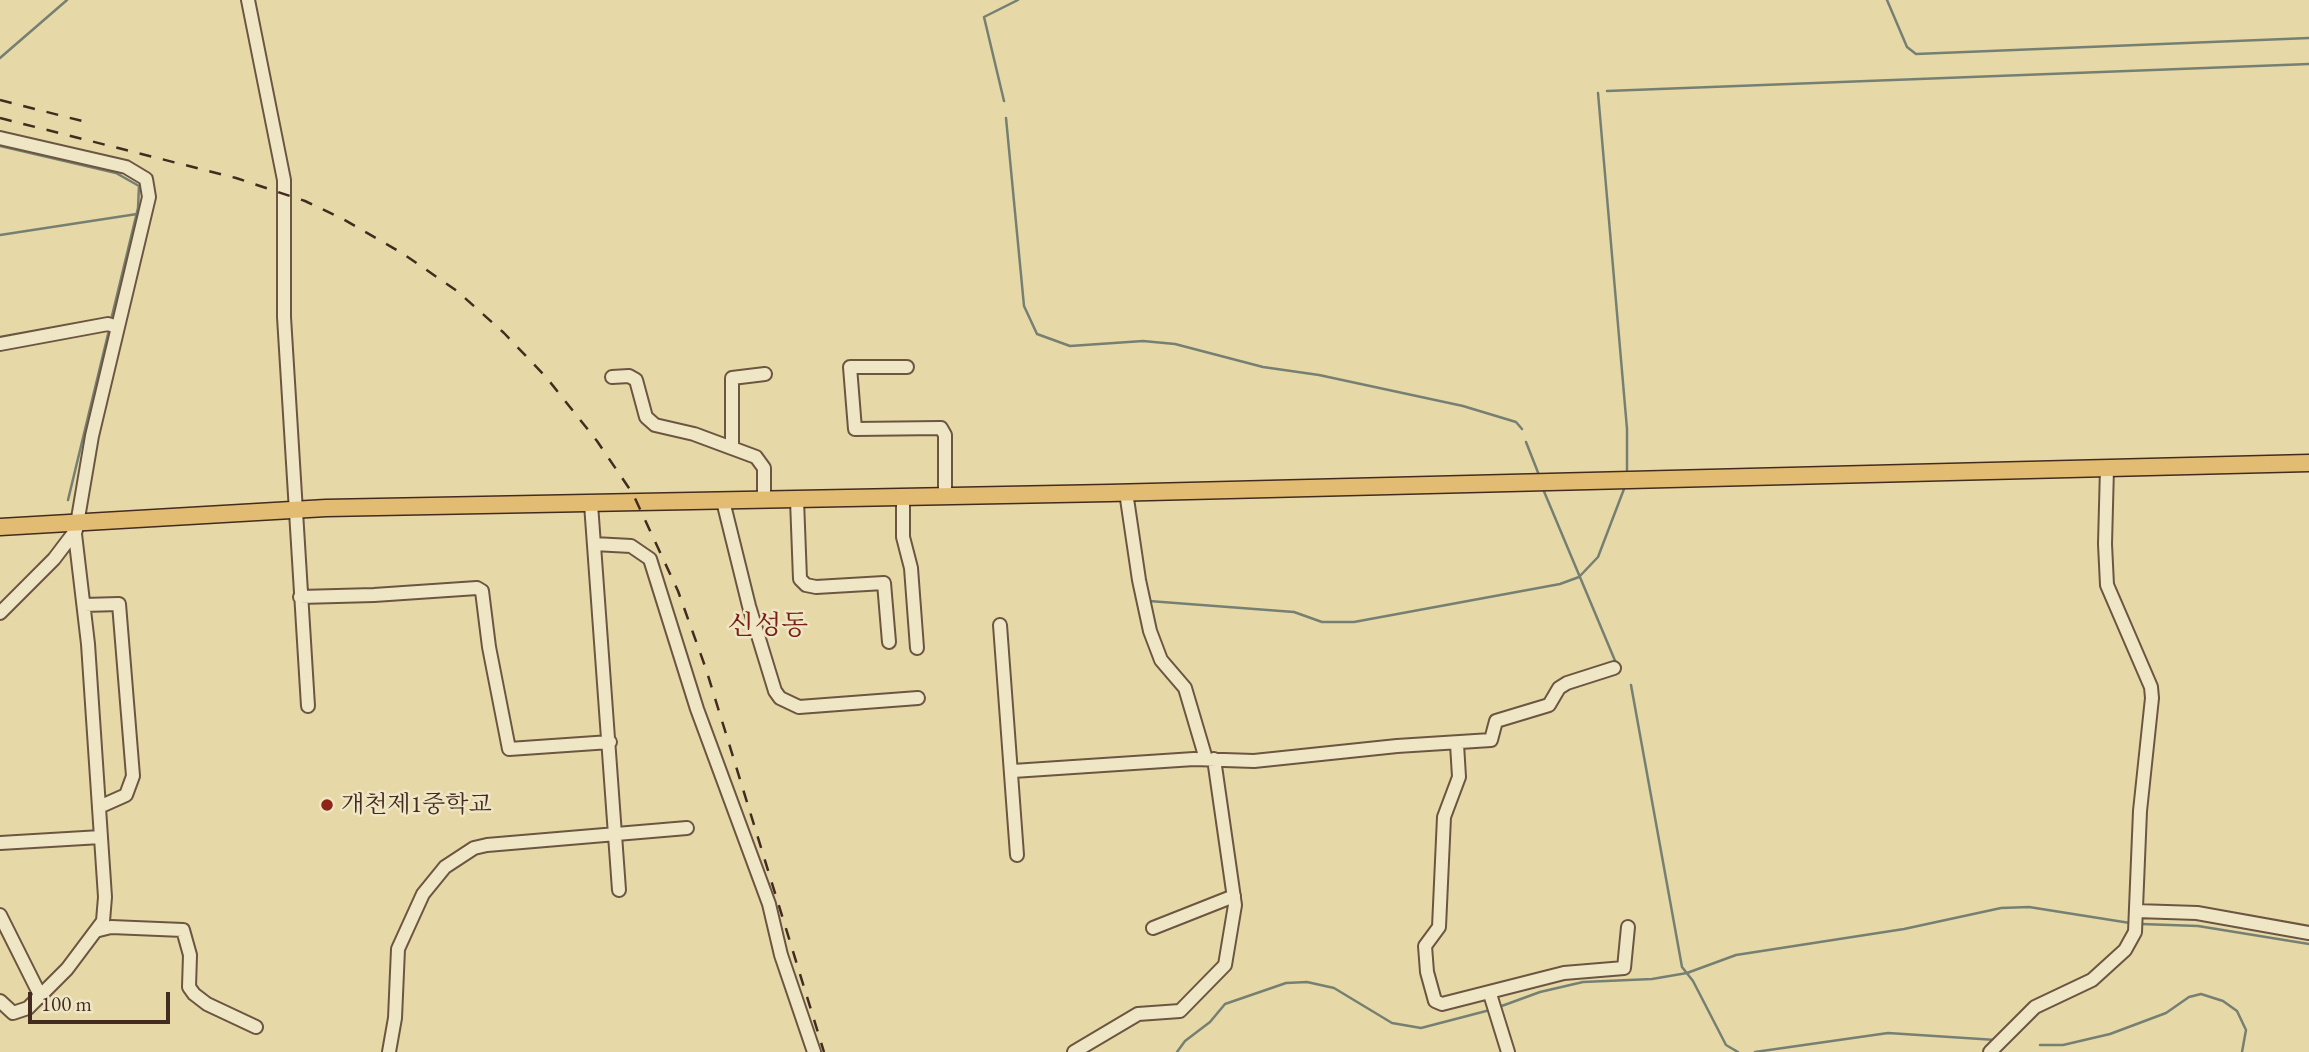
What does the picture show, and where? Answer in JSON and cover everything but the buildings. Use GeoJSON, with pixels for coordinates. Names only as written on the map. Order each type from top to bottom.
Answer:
{"type":"FeatureCollection","features":[{"type":"Feature","properties":{"kind":"main road"},"geometry":{"type":"LineString","coordinates":[[0,527],[77,525],[295,509],[2309,463]]}},
{"type":"Feature","properties":{"kind":"street"},"geometry":{"type":"LineString","coordinates":[[248,0],[284,180],[284,317],[307,706]]}},
{"type":"Feature","properties":{"kind":"street"},"geometry":{"type":"LineString","coordinates":[[0,138],[126,167],[146,179],[149,186],[147,208],[113,326],[74,546],[84,605],[105,909],[99,930],[41,997],[20,1012],[13,1013],[0,1001]]}},
{"type":"Feature","properties":{"kind":"street"},"geometry":{"type":"LineString","coordinates":[[0,344],[113,326]]}},
{"type":"Feature","properties":{"kind":"street"},"geometry":{"type":"LineString","coordinates":[[907,367],[850,367],[855,429],[942,428],[945,435],[945,496]]}},
{"type":"Feature","properties":{"kind":"street"},"geometry":{"type":"LineString","coordinates":[[732,447],[732,378],[765,374]]}},
{"type":"Feature","properties":{"kind":"street"},"geometry":{"type":"LineString","coordinates":[[612,377],[629,376],[636,380],[646,417],[654,425],[732,447],[761,461],[764,468],[764,500]]}},
{"type":"Feature","properties":{"kind":"street"},"geometry":{"type":"LineString","coordinates":[[1990,1052],[2035,1007],[2085,985],[2125,950],[2135,932],[2140,811],[2152,698],[2151,687],[2107,585],[2107,468]]}},
{"type":"Feature","properties":{"kind":"street"},"geometry":{"type":"LineString","coordinates":[[1074,1052],[1138,1014],[1180,1011],[1187,1007],[1225,965],[1235,905],[1210,759],[1185,688],[1161,660],[1150,631],[1139,580],[1126,492]]}},
{"type":"Feature","properties":{"kind":"street"},"geometry":{"type":"LineString","coordinates":[[902,497],[903,537],[912,568],[917,648]]}},
{"type":"Feature","properties":{"kind":"street"},"geometry":{"type":"LineString","coordinates":[[797,499],[800,579],[806,585],[816,587],[884,583],[889,642]]}},
{"type":"Feature","properties":{"kind":"street"},"geometry":{"type":"LineString","coordinates":[[723,501],[749,606],[775,691],[780,698],[799,707],[918,698]]}},
{"type":"Feature","properties":{"kind":"street"},"geometry":{"type":"LineString","coordinates":[[591,504],[620,890]]}},
{"type":"Feature","properties":{"kind":"street"},"geometry":{"type":"LineString","coordinates":[[0,613],[54,559],[77,525]]}},
{"type":"Feature","properties":{"kind":"street"},"geometry":{"type":"LineString","coordinates":[[594,544],[631,546],[650,559],[697,709],[769,904],[781,955],[814,1052]]}},
{"type":"Feature","properties":{"kind":"street"},"geometry":{"type":"LineString","coordinates":[[300,597],[373,596],[477,588],[482,591],[489,647],[509,749],[610,742]]}},
{"type":"Feature","properties":{"kind":"street"},"geometry":{"type":"LineString","coordinates":[[84,605],[119,604],[126,724],[133,776],[126,795],[99,807]]}},
{"type":"Feature","properties":{"kind":"street"},"geometry":{"type":"LineString","coordinates":[[1000,625],[1013,771],[1017,855]]}},
{"type":"Feature","properties":{"kind":"street"},"geometry":{"type":"LineString","coordinates":[[1013,771],[1210,759],[1254,761],[1397,746],[1491,740],[1496,721],[1549,705],[1559,688],[1567,683],[1614,668]]}},
{"type":"Feature","properties":{"kind":"street"},"geometry":{"type":"LineString","coordinates":[[1457,744],[1459,777],[1444,817],[1439,927],[1427,940],[1424,957],[1431,991],[1437,1003],[1490,994],[1564,974],[1624,968],[1628,927]]}},
{"type":"Feature","properties":{"kind":"street"},"geometry":{"type":"LineString","coordinates":[[389,1052],[395,1018],[398,949],[423,894],[445,867],[474,848],[487,845],[687,828]]}},
{"type":"Feature","properties":{"kind":"street"},"geometry":{"type":"LineString","coordinates":[[0,843],[101,837]]}},
{"type":"Feature","properties":{"kind":"street"},"geometry":{"type":"LineString","coordinates":[[1153,928],[1234,895]]}},
{"type":"Feature","properties":{"kind":"street"},"geometry":{"type":"LineString","coordinates":[[2136,911],[2197,913],[2309,933]]}},
{"type":"Feature","properties":{"kind":"street"},"geometry":{"type":"LineString","coordinates":[[0,915],[41,997]]}},
{"type":"Feature","properties":{"kind":"street"},"geometry":{"type":"LineString","coordinates":[[99,930],[111,927],[184,930],[190,955],[189,987],[194,994],[207,1004],[256,1027]]}},
{"type":"Feature","properties":{"kind":"street"},"geometry":{"type":"LineString","coordinates":[[1490,994],[1508,1052]]}},
{"type":"Feature","properties":{"kind":"waterway"},"geometry":{"type":"LineString","coordinates":[[0,58],[67,0]]}},
{"type":"Feature","properties":{"kind":"waterway"},"geometry":{"type":"LineString","coordinates":[[1004,101],[984,17],[1018,0]]}},
{"type":"Feature","properties":{"kind":"waterway"},"geometry":{"type":"LineString","coordinates":[[1887,0],[1907,47],[1916,54],[2309,38]]}},
{"type":"Feature","properties":{"kind":"waterway"},"geometry":{"type":"LineString","coordinates":[[1607,91],[2309,64]]}},
{"type":"Feature","properties":{"kind":"waterway"},"geometry":{"type":"LineString","coordinates":[[1598,93],[1627,429],[1627,470]]}},
{"type":"Feature","properties":{"kind":"waterway"},"geometry":{"type":"LineString","coordinates":[[1006,118],[1024,306],[1037,334],[1070,346],[1143,341],[1175,344],[1263,367],[1319,375],[1463,406],[1516,422],[1522,429]]}},
{"type":"Feature","properties":{"kind":"waterway"},"geometry":{"type":"LineString","coordinates":[[0,146],[116,173],[139,186],[138,208],[111,320]]}},
{"type":"Feature","properties":{"kind":"waterway"},"geometry":{"type":"LineString","coordinates":[[0,235],[137,214]]}},
{"type":"Feature","properties":{"kind":"waterway"},"geometry":{"type":"LineString","coordinates":[[68,500],[109,330]]}},
{"type":"Feature","properties":{"kind":"waterway"},"geometry":{"type":"LineString","coordinates":[[1526,442],[1539,475]]}},
{"type":"Feature","properties":{"kind":"waterway"},"geometry":{"type":"LineString","coordinates":[[1543,489],[1616,663]]}},
{"type":"Feature","properties":{"kind":"waterway"},"geometry":{"type":"LineString","coordinates":[[1149,601],[1294,612],[1322,622],[1354,622],[1560,584],[1579,577],[1598,557],[1624,489]]}},
{"type":"Feature","properties":{"kind":"waterway"},"geometry":{"type":"LineString","coordinates":[[1631,685],[1682,967],[1693,981],[1726,1045],[1738,1052]]}},
{"type":"Feature","properties":{"kind":"waterway"},"geometry":{"type":"LineString","coordinates":[[1499,1007],[1540,992],[1583,982],[1652,979],[1687,973],[1736,955],[1904,929],[2001,908],[2029,907],[2130,923]]}},
{"type":"Feature","properties":{"kind":"waterway"},"geometry":{"type":"LineString","coordinates":[[2141,924],[2198,926],[2309,944]]}},
{"type":"Feature","properties":{"kind":"waterway"},"geometry":{"type":"LineString","coordinates":[[1177,1052],[1185,1041],[1210,1022],[1225,1004],[1286,983],[1307,982],[1334,988],[1392,1023],[1421,1028],[1490,1010]]}},
{"type":"Feature","properties":{"kind":"waterway"},"geometry":{"type":"LineString","coordinates":[[2040,1045],[2063,1045],[2110,1034],[2166,1013],[2189,997],[2201,994],[2223,1001],[2237,1011],[2246,1030],[2242,1052]]}},
{"type":"Feature","properties":{"kind":"waterway"},"geometry":{"type":"LineString","coordinates":[[1755,1052],[1888,1033],[1996,1040]]}},
{"type":"Feature","properties":{"kind":"railway"},"geometry":{"type":"LineString","coordinates":[[0,100],[86,122]]}},
{"type":"Feature","properties":{"kind":"railway"},"geometry":{"type":"LineString","coordinates":[[0,118],[236,178],[305,201],[343,219],[402,253],[457,291],[504,333],[546,377],[597,441],[633,494],[678,591],[706,669],[824,1052]]}},
{"type":"Feature","properties":{"kind":"place","name":"개천제1중학교"},"geometry":{"type":"Point","coordinates":[327,805]}},
{"type":"Feature","properties":{"kind":"district","name":"신성동"},"geometry":{"type":"Point","coordinates":[768,626]}}]}
